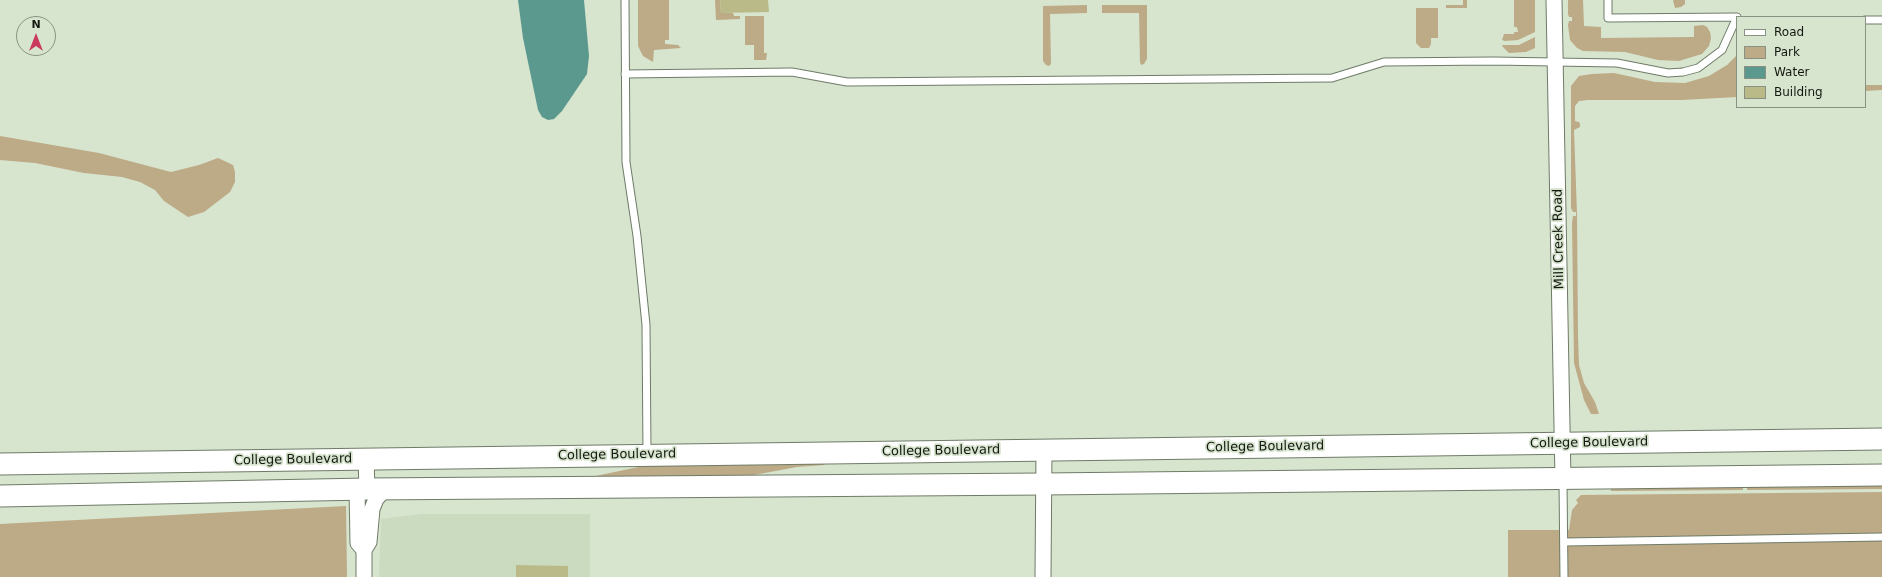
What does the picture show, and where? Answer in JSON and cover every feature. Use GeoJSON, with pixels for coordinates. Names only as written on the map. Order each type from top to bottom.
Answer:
{"type":"FeatureCollection","features":[{"type":"Feature","properties":{"kind":"main road","name":"College Boulevard"},"geometry":{"type":"LineString","coordinates":[[0,464],[1882,440]]}},
{"type":"Feature","properties":{"kind":"main road"},"geometry":{"type":"LineString","coordinates":[[0,496],[370,489],[1044,484],[1882,475]]}},
{"type":"Feature","properties":{"kind":"street","name":"Mill Creek Road"},"geometry":{"type":"LineString","coordinates":[[1554,0],[1563,479]]}},
{"type":"Feature","properties":{"kind":"street"},"geometry":{"type":"LineString","coordinates":[[1043,577],[1044,450]]}},
{"type":"Feature","properties":{"kind":"street"},"geometry":{"type":"LineString","coordinates":[[364,577],[364,550],[369,542],[373,503],[366,459]]}},
{"type":"Feature","properties":{"kind":"street"},"geometry":{"type":"LineString","coordinates":[[364,550],[358,543],[370,489]]}},
{"type":"Feature","properties":{"kind":"lane"},"geometry":{"type":"LineString","coordinates":[[625,0],[626,162],[637,236],[646,325],[648,455]]}},
{"type":"Feature","properties":{"kind":"lane"},"geometry":{"type":"LineString","coordinates":[[1608,0],[1608,18],[1736,17]]}},
{"type":"Feature","properties":{"kind":"lane"},"geometry":{"type":"LineString","coordinates":[[625,74],[792,72],[847,82],[1332,78],[1384,62],[1492,61],[1617,63],[1668,73],[1698,68],[1722,50],[1736,19]]}},
{"type":"Feature","properties":{"kind":"lane"},"geometry":{"type":"LineString","coordinates":[[1866,20],[1882,20]]}},
{"type":"Feature","properties":{"kind":"lane"},"geometry":{"type":"LineString","coordinates":[[1563,479],[1564,577]]}},
{"type":"Feature","properties":{"kind":"lane"},"geometry":{"type":"LineString","coordinates":[[1564,542],[1882,537]]}},
{"type":"Feature","properties":{"kind":"shaded area"},"geometry":{"type":"Polygon","coordinates":[[[422,514],[590,514],[590,577],[379,577],[381,519],[422,514]]]}},
{"type":"Feature","properties":{"kind":"green space"},"geometry":{"type":"Polygon","coordinates":[[[638,0],[669,0],[669,40],[665,40],[665,44],[678,45],[681,48],[654,50],[653,62],[643,56],[638,46],[638,0]]]}},
{"type":"Feature","properties":{"kind":"green space"},"geometry":{"type":"Polygon","coordinates":[[[715,0],[720,0],[721,13],[733,13],[734,16],[740,16],[740,19],[716,20],[715,0]]]}},
{"type":"Feature","properties":{"kind":"green space"},"geometry":{"type":"Polygon","coordinates":[[[1463,0],[1467,0],[1467,8],[1446,8],[1446,5],[1463,5],[1463,0]]]}},
{"type":"Feature","properties":{"kind":"green space"},"geometry":{"type":"Polygon","coordinates":[[[1514,0],[1535,0],[1535,32],[1518,40],[1505,41],[1502,40],[1504,34],[1514,34],[1514,32],[1518,32],[1517,27],[1514,27],[1514,0]]]}},
{"type":"Feature","properties":{"kind":"green space"},"geometry":{"type":"Polygon","coordinates":[[[1568,0],[1583,0],[1584,26],[1601,27],[1601,38],[1694,37],[1694,26],[1703,25],[1707,27],[1710,32],[1711,38],[1709,46],[1702,54],[1679,61],[1658,60],[1625,52],[1583,51],[1577,48],[1570,40],[1568,25],[1569,21],[1572,21],[1572,17],[1569,17],[1568,14],[1568,0]]]}},
{"type":"Feature","properties":{"kind":"green space"},"geometry":{"type":"Polygon","coordinates":[[[1673,0],[1685,0],[1685,4],[1681,7],[1675,8],[1673,0]]]}},
{"type":"Feature","properties":{"kind":"green space"},"geometry":{"type":"Polygon","coordinates":[[[1087,5],[1087,13],[1050,14],[1051,64],[1049,66],[1046,65],[1043,61],[1043,6],[1087,5]]]}},
{"type":"Feature","properties":{"kind":"green space"},"geometry":{"type":"Polygon","coordinates":[[[1102,5],[1147,5],[1147,59],[1144,64],[1141,65],[1140,62],[1139,13],[1102,13],[1102,5]]]}},
{"type":"Feature","properties":{"kind":"green space"},"geometry":{"type":"Polygon","coordinates":[[[1416,8],[1438,8],[1438,38],[1431,38],[1429,48],[1421,48],[1416,43],[1416,8]]]}},
{"type":"Feature","properties":{"kind":"green space"},"geometry":{"type":"Polygon","coordinates":[[[745,16],[764,16],[764,53],[767,53],[766,60],[754,60],[754,45],[745,45],[745,16]]]}},
{"type":"Feature","properties":{"kind":"green space"},"geometry":{"type":"Polygon","coordinates":[[[1535,37],[1535,48],[1526,52],[1509,53],[1502,45],[1519,45],[1535,37]]]}},
{"type":"Feature","properties":{"kind":"green space"},"geometry":{"type":"Polygon","coordinates":[[[1736,56],[1736,97],[1682,100],[1588,100],[1579,101],[1575,106],[1575,121],[1579,122],[1580,124],[1580,127],[1574,130],[1577,213],[1579,365],[1584,383],[1595,402],[1599,414],[1591,414],[1584,400],[1574,363],[1572,223],[1573,216],[1576,216],[1576,212],[1573,212],[1571,208],[1571,86],[1579,76],[1614,73],[1655,82],[1685,83],[1709,76],[1727,65],[1736,56]]]}},
{"type":"Feature","properties":{"kind":"green space"},"geometry":{"type":"Polygon","coordinates":[[[1866,85],[1882,85],[1882,90],[1866,91],[1866,85]]]}},
{"type":"Feature","properties":{"kind":"green space"},"geometry":{"type":"Polygon","coordinates":[[[0,136],[99,153],[171,172],[199,165],[218,158],[233,165],[235,182],[230,192],[204,212],[188,217],[164,201],[155,190],[140,182],[122,177],[84,173],[35,163],[0,160],[0,136]]]}},
{"type":"Feature","properties":{"kind":"green space"},"geometry":{"type":"Polygon","coordinates":[[[824,462],[824,465],[797,467],[743,477],[586,478],[648,465],[824,462]]]}},
{"type":"Feature","properties":{"kind":"green space"},"geometry":{"type":"Polygon","coordinates":[[[1882,485],[1882,489],[1747,490],[1747,487],[1882,485]]]}},
{"type":"Feature","properties":{"kind":"green space"},"geometry":{"type":"Polygon","coordinates":[[[1618,487],[1743,487],[1743,490],[1611,491],[1611,488],[1618,487]]]}},
{"type":"Feature","properties":{"kind":"green space"},"geometry":{"type":"Polygon","coordinates":[[[1882,492],[1882,577],[1508,577],[1508,530],[1569,530],[1572,510],[1578,503],[1576,500],[1581,495],[1882,492]]]}},
{"type":"Feature","properties":{"kind":"green space"},"geometry":{"type":"Polygon","coordinates":[[[346,506],[347,577],[0,577],[0,524],[346,506]]]}},
{"type":"Feature","properties":{"kind":"water"},"geometry":{"type":"Polygon","coordinates":[[[518,0],[584,0],[589,56],[587,74],[562,111],[554,119],[548,120],[542,117],[538,110],[523,38],[518,0]]]}},
{"type":"Feature","properties":{"kind":"building"},"geometry":{"type":"Polygon","coordinates":[[[720,0],[768,0],[769,12],[721,13],[720,0]]]}},
{"type":"Feature","properties":{"kind":"building"},"geometry":{"type":"Polygon","coordinates":[[[516,565],[568,566],[568,577],[516,577],[516,565]]]}}]}
